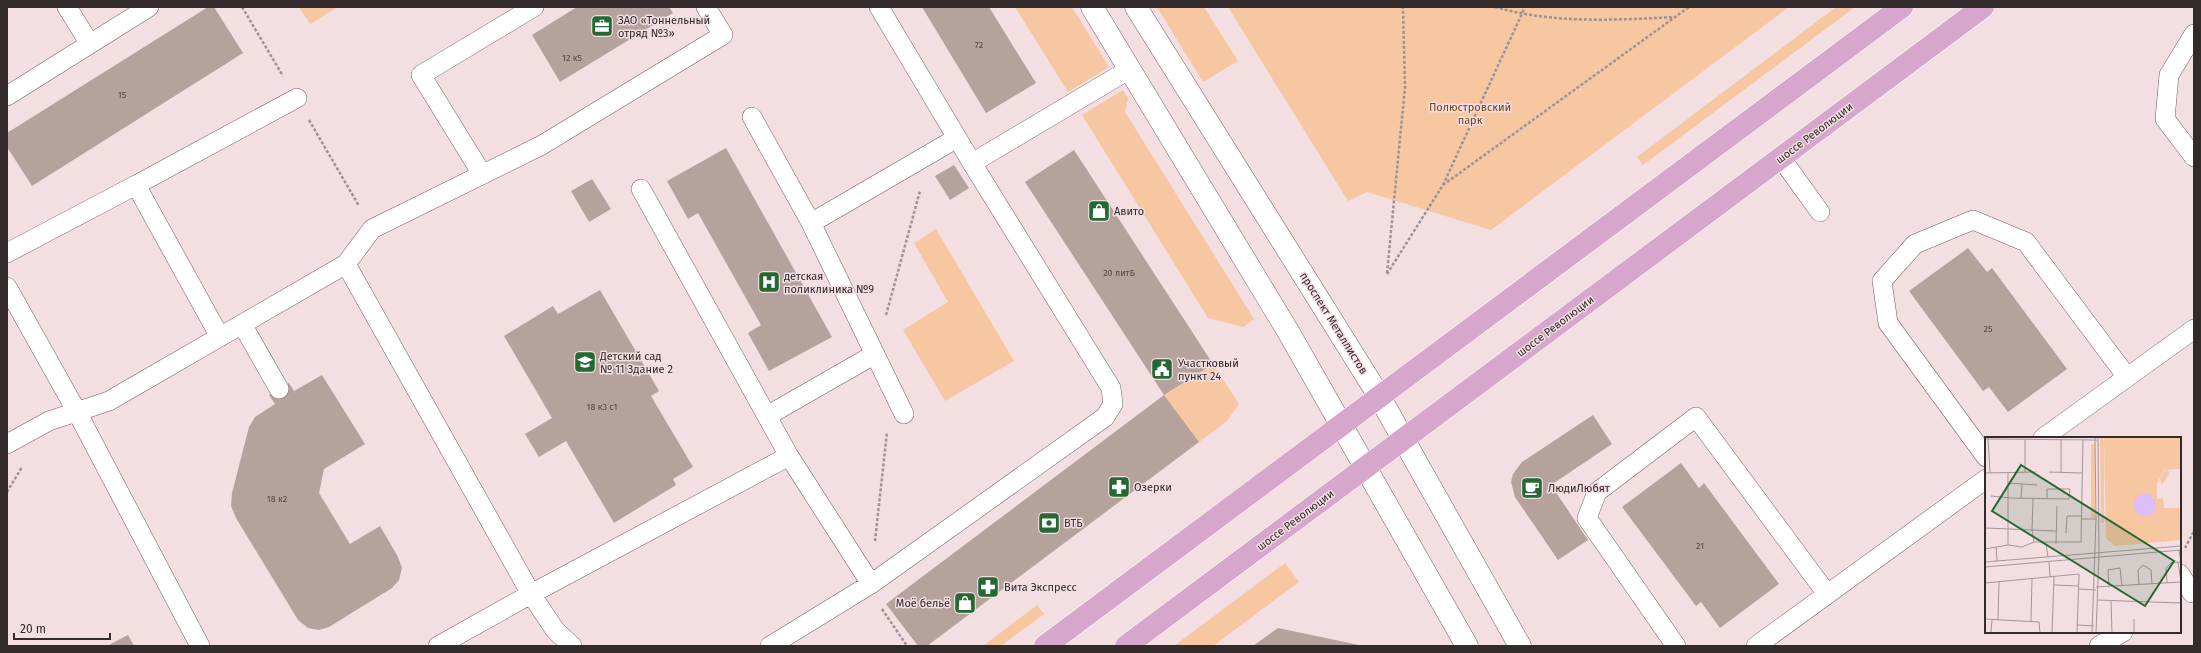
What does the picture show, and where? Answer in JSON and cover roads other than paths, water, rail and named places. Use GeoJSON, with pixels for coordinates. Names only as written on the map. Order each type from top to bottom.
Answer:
{"type":"FeatureCollection","features":[{"type":"Feature","properties":{"kind":"main road"},"geometry":{"type":"LineString","coordinates":[[1045,646],[1902,7]]}},
{"type":"Feature","properties":{"kind":"main road","name":"шоссе Революции"},"geometry":{"type":"LineString","coordinates":[[1126,646],[1983,7]]}},
{"type":"Feature","properties":{"kind":"street"},"geometry":{"type":"LineString","coordinates":[[1092,7],[1282,321],[1466,646]]}},
{"type":"Feature","properties":{"kind":"street","name":"проспект Металлистов"},"geometry":{"type":"LineString","coordinates":[[1136,7],[1379,396],[1520,646]]}},
{"type":"Feature","properties":{"kind":"lane"},"geometry":{"type":"LineString","coordinates":[[67,7],[90,44]]}},
{"type":"Feature","properties":{"kind":"lane"},"geometry":{"type":"LineString","coordinates":[[7,96],[149,7]]}},
{"type":"Feature","properties":{"kind":"lane"},"geometry":{"type":"LineString","coordinates":[[482,174],[421,75],[534,7]]}},
{"type":"Feature","properties":{"kind":"lane"},"geometry":{"type":"LineString","coordinates":[[7,444],[49,421],[109,402],[346,264],[372,228],[542,145],[723,35],[706,7]]}},
{"type":"Feature","properties":{"kind":"lane"},"geometry":{"type":"LineString","coordinates":[[770,646],[871,584],[1105,417],[1113,404],[1111,388],[972,163],[879,7]]}},
{"type":"Feature","properties":{"kind":"lane"},"geometry":{"type":"LineString","coordinates":[[2194,34],[2169,75],[2165,118],[2194,157]]}},
{"type":"Feature","properties":{"kind":"lane"},"geometry":{"type":"LineString","coordinates":[[972,163],[1130,69]]}},
{"type":"Feature","properties":{"kind":"lane"},"geometry":{"type":"LineString","coordinates":[[7,253],[297,98]]}},
{"type":"Feature","properties":{"kind":"lane"},"geometry":{"type":"LineString","coordinates":[[752,117],[811,223],[904,414]]}},
{"type":"Feature","properties":{"kind":"lane"},"geometry":{"type":"LineString","coordinates":[[811,223],[957,138]]}},
{"type":"Feature","properties":{"kind":"lane"},"geometry":{"type":"LineString","coordinates":[[1781,158],[1820,212]]}},
{"type":"Feature","properties":{"kind":"lane"},"geometry":{"type":"LineString","coordinates":[[136,185],[220,337]]}},
{"type":"Feature","properties":{"kind":"lane"},"geometry":{"type":"LineString","coordinates":[[640,189],[789,456],[871,584]]}},
{"type":"Feature","properties":{"kind":"lane"},"geometry":{"type":"LineString","coordinates":[[1985,455],[1888,323],[1882,281],[1915,244],[1973,220],[2026,242],[2127,377]]}},
{"type":"Feature","properties":{"kind":"lane"},"geometry":{"type":"LineString","coordinates":[[346,264],[531,594],[556,630],[572,646]]}},
{"type":"Feature","properties":{"kind":"lane"},"geometry":{"type":"LineString","coordinates":[[7,287],[77,412],[200,646]]}},
{"type":"Feature","properties":{"kind":"lane"},"geometry":{"type":"LineString","coordinates":[[242,324],[279,389]]}},
{"type":"Feature","properties":{"kind":"lane"},"geometry":{"type":"LineString","coordinates":[[2044,437],[2194,329]]}},
{"type":"Feature","properties":{"kind":"lane"},"geometry":{"type":"LineString","coordinates":[[767,416],[875,354]]}},
{"type":"Feature","properties":{"kind":"lane"},"geometry":{"type":"LineString","coordinates":[[1676,646],[1587,518],[1597,492],[1696,416],[1827,594]]}},
{"type":"Feature","properties":{"kind":"lane"},"geometry":{"type":"LineString","coordinates":[[438,646],[531,594],[789,456]]}},
{"type":"Feature","properties":{"kind":"lane"},"geometry":{"type":"LineString","coordinates":[[1756,646],[1985,480]]}},
{"type":"Feature","properties":{"kind":"lane"},"geometry":{"type":"LineString","coordinates":[[2181,576],[2189,595]]}},
{"type":"Feature","properties":{"kind":"lane"},"geometry":{"type":"LineString","coordinates":[[2099,646],[2121,633]]}},
{"type":"Feature","properties":{"kind":"place","name":"ЗАО «Тоннельный отряд №3»"},"geometry":{"type":"Point","coordinates":[602,26]}},
{"type":"Feature","properties":{"kind":"place","name":"Авито"},"geometry":{"type":"Point","coordinates":[1099,211]}},
{"type":"Feature","properties":{"kind":"place","name":"детская поликлиника №9"},"geometry":{"type":"Point","coordinates":[769,282]}},
{"type":"Feature","properties":{"kind":"place","name":"Детский сад № 11 Здание 2"},"geometry":{"type":"Point","coordinates":[585,362]}},
{"type":"Feature","properties":{"kind":"place","name":"Участковый пункт 24"},"geometry":{"type":"Point","coordinates":[1162,369]}},
{"type":"Feature","properties":{"kind":"place","name":"Озерки"},"geometry":{"type":"Point","coordinates":[1119,487]}},
{"type":"Feature","properties":{"kind":"place","name":"ЛюдиЛюбят"},"geometry":{"type":"Point","coordinates":[1532,488]}},
{"type":"Feature","properties":{"kind":"place","name":"ВТБ"},"geometry":{"type":"Point","coordinates":[1049,523]}},
{"type":"Feature","properties":{"kind":"place","name":"Вита Экспресс"},"geometry":{"type":"Point","coordinates":[988,587]}},
{"type":"Feature","properties":{"kind":"place","name":"Моё бельё"},"geometry":{"type":"Point","coordinates":[965,603]}},
{"type":"Feature","properties":{"kind":"park label","name":"Полюстровский парк"},"geometry":{"type":"Point","coordinates":[1470,113]}}]}
